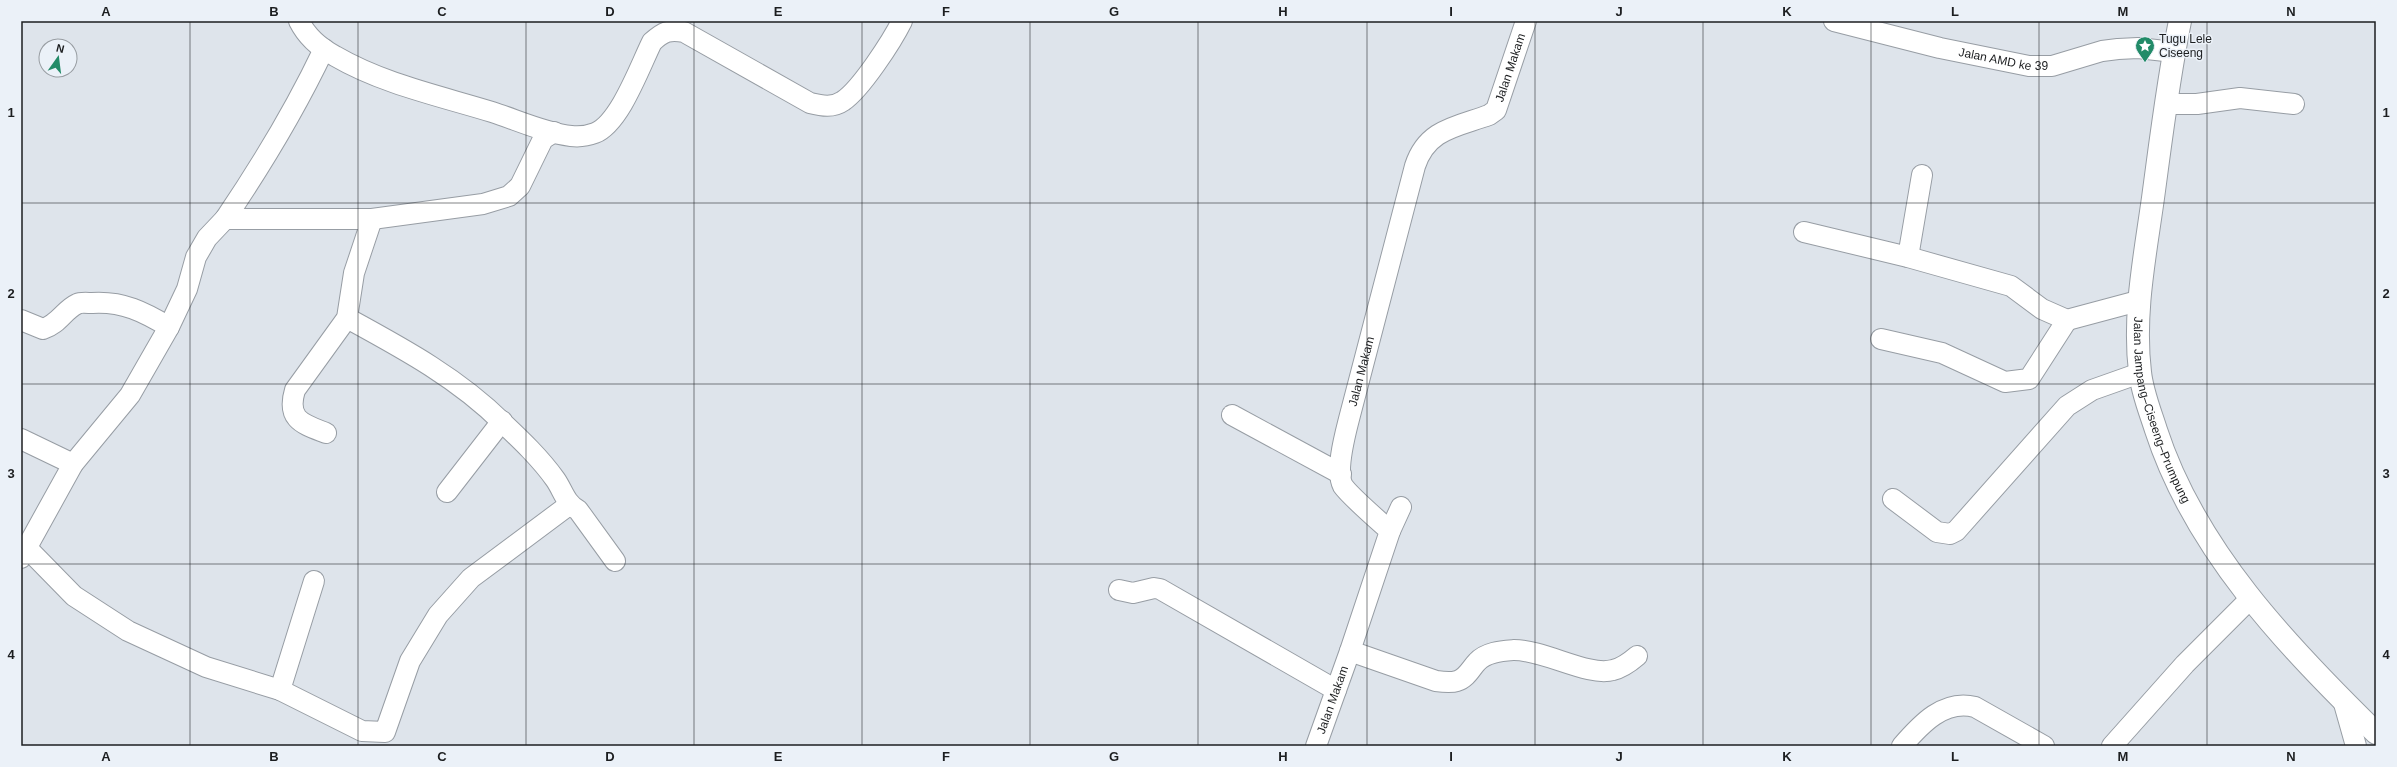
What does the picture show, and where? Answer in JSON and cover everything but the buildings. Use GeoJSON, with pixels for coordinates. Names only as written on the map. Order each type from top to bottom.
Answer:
{"type":"FeatureCollection","features":[{"type":"Feature","properties":{"kind":"main road","name":"Jalan Jampang–Ciseeng–Prumpung"},"geometry":{"type":"LineString","coordinates":[[2180,21],[2166,104],[2138,301],[2140,373],[2149,410],[2168,466],[2197,519],[2250,599],[2288,644],[2376,732]]}},
{"type":"Feature","properties":{"kind":"street"},"geometry":{"type":"LineString","coordinates":[[299,21],[303,30],[324,49],[336,57],[390,80],[554,132],[585,136],[597,132],[607,125],[616,115],[652,42],[661,33],[671,30],[684,32],[810,103],[820,106],[831,106],[843,101],[852,94],[889,45],[902,21]]}},
{"type":"Feature","properties":{"kind":"street","name":"Jalan Makam"},"geometry":{"type":"LineString","coordinates":[[1316,746],[1350,651],[1390,531],[1343,486],[1341,460],[1349,419],[1419,153],[1425,144],[1435,136],[1489,115],[1496,110],[1526,21]]}},
{"type":"Feature","properties":{"kind":"street","name":"Jalan AMD ke 39"},"geometry":{"type":"LineString","coordinates":[[1834,21],[1940,48],[2029,66],[2052,66],[2102,51],[2118,49],[2138,48],[2174,52]]}},
{"type":"Feature","properties":{"kind":"street"},"geometry":{"type":"LineString","coordinates":[[324,49],[266,160],[225,219],[207,238],[196,257],[187,289],[170,328],[130,395],[73,464],[26,540],[74,596],[128,631],[206,667],[280,690],[362,731],[387,739],[410,662],[438,615],[471,578],[569,505]]}},
{"type":"Feature","properties":{"kind":"street"},"geometry":{"type":"LineString","coordinates":[[2166,104],[2197,104],[2240,98],[2294,104]]}},
{"type":"Feature","properties":{"kind":"street"},"geometry":{"type":"LineString","coordinates":[[225,219],[372,219],[483,204],[508,196],[520,186],[543,139],[554,132]]}},
{"type":"Feature","properties":{"kind":"street"},"geometry":{"type":"LineString","coordinates":[[1908,257],[1922,175]]}},
{"type":"Feature","properties":{"kind":"street"},"geometry":{"type":"LineString","coordinates":[[326,433],[301,423],[294,412],[291,401],[295,390],[347,318],[354,272],[372,219]]}},
{"type":"Feature","properties":{"kind":"street"},"geometry":{"type":"LineString","coordinates":[[1804,232],[1908,257],[2011,286],[2042,309],[2067,320],[2138,301]]}},
{"type":"Feature","properties":{"kind":"street"},"geometry":{"type":"LineString","coordinates":[[21,320],[43,329],[51,327],[78,304],[101,302],[116,303],[135,309],[170,328]]}},
{"type":"Feature","properties":{"kind":"street"},"geometry":{"type":"LineString","coordinates":[[347,318],[422,360],[451,379],[502,421],[555,479],[569,505],[578,510],[615,561]]}},
{"type":"Feature","properties":{"kind":"street"},"geometry":{"type":"LineString","coordinates":[[1881,339],[1942,354],[2005,382],[2028,379],[2067,320]]}},
{"type":"Feature","properties":{"kind":"street"},"geometry":{"type":"LineString","coordinates":[[1893,499],[1937,532],[1950,534],[1956,531],[2067,406],[2092,390],[2140,373]]}},
{"type":"Feature","properties":{"kind":"street"},"geometry":{"type":"LineString","coordinates":[[1232,415],[1341,474]]}},
{"type":"Feature","properties":{"kind":"street"},"geometry":{"type":"LineString","coordinates":[[447,492],[502,421]]}},
{"type":"Feature","properties":{"kind":"street"},"geometry":{"type":"LineString","coordinates":[[21,439],[73,464]]}},
{"type":"Feature","properties":{"kind":"street"},"geometry":{"type":"LineString","coordinates":[[1390,531],[1401,507]]}},
{"type":"Feature","properties":{"kind":"street"},"geometry":{"type":"LineString","coordinates":[[280,690],[314,581]]}},
{"type":"Feature","properties":{"kind":"street"},"geometry":{"type":"LineString","coordinates":[[1119,590],[1133,593],[1154,588],[1160,589],[1336,690]]}},
{"type":"Feature","properties":{"kind":"street"},"geometry":{"type":"LineString","coordinates":[[2112,746],[2185,664],[2250,599]]}},
{"type":"Feature","properties":{"kind":"street"},"geometry":{"type":"LineString","coordinates":[[1350,651],[1436,681],[1447,682],[1458,681],[1464,677],[1482,658],[1501,651],[1515,650],[1541,654],[1602,671],[1620,668],[1637,656]]}},
{"type":"Feature","properties":{"kind":"street"},"geometry":{"type":"LineString","coordinates":[[2343,700],[2356,746]]}},
{"type":"Feature","properties":{"kind":"street"},"geometry":{"type":"LineString","coordinates":[[1902,746],[1935,713],[1946,708],[1965,705],[1975,708],[2044,746]]}},
{"type":"Feature","properties":{"kind":"place","name":"Tugu Lele Ciseeng"},"geometry":{"type":"Point","coordinates":[2145,63]}}]}
